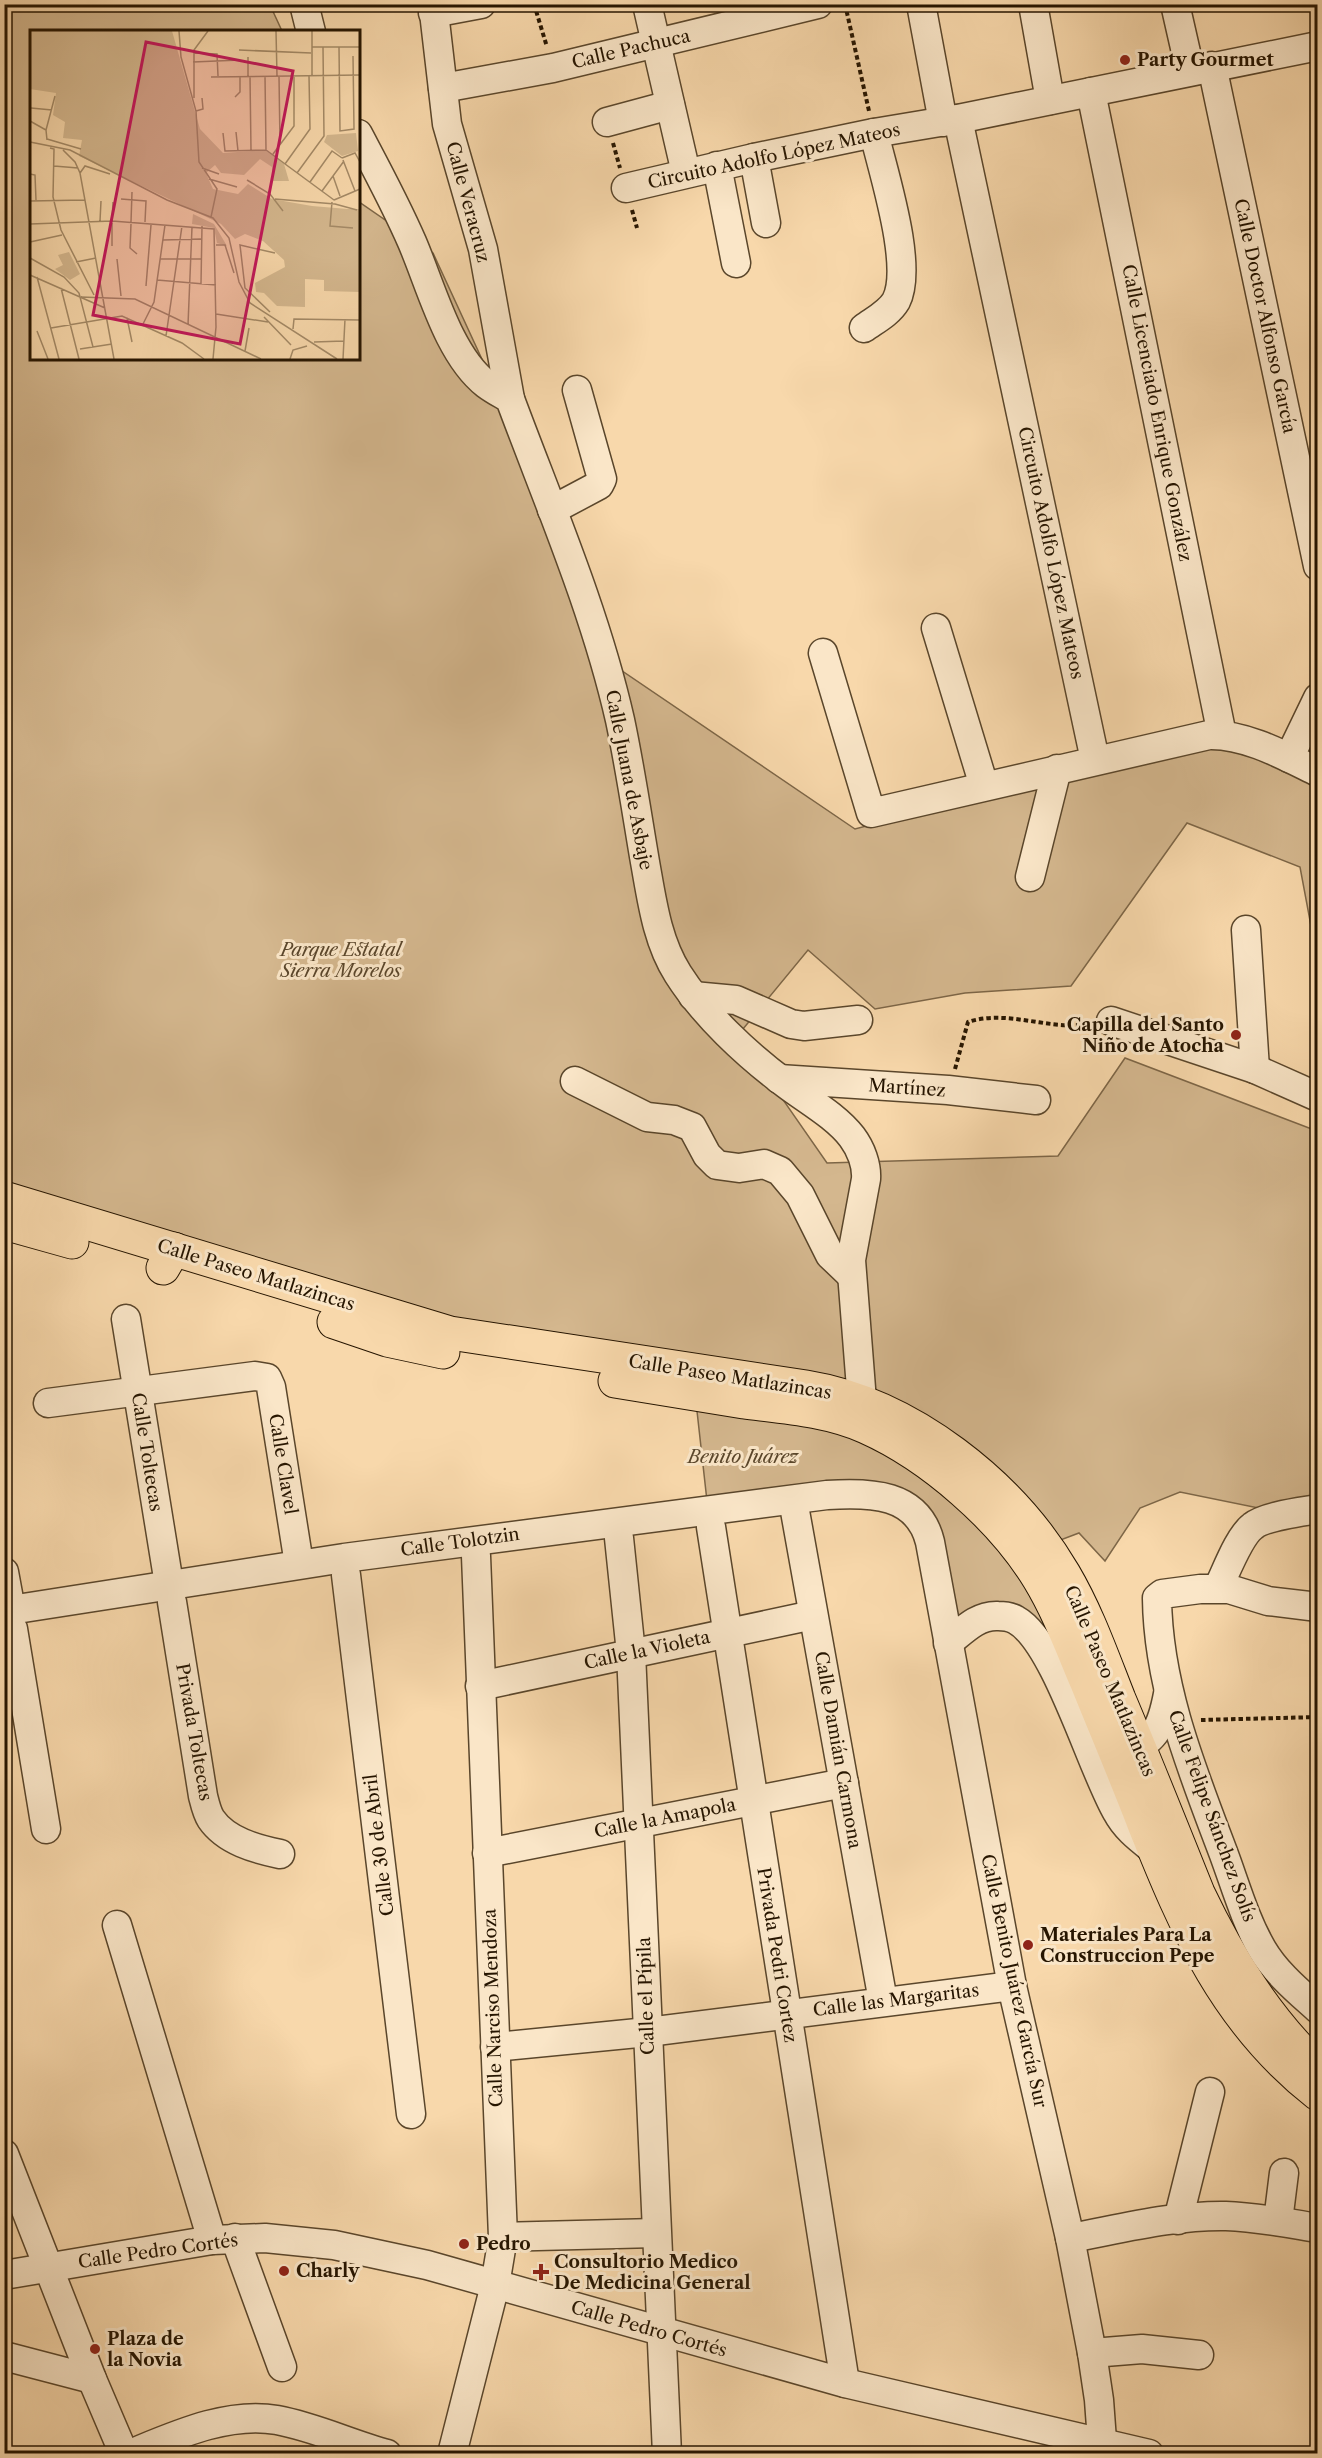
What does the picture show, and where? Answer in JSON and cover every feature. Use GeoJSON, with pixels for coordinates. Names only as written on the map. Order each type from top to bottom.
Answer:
{"type":"FeatureCollection","features":[{"type":"Feature","properties":{"kind":"highway","name":"Calle Paseo Matlazincas"},"geometry":{"type":"LineString","coordinates":[[4,1198],[387,1340],[618,1382],[823,1414],[867,1428],[903,1448],[958,1488],[988,1515],[1026,1560],[1062,1622],[1234,1964],[1269,2015],[1317,2068]]}},
{"type":"Feature","properties":{"kind":"highway","name":"Calle Paseo Matlazincas"},"geometry":{"type":"LineString","coordinates":[[4,1223],[169,1259],[450,1333],[816,1389],[862,1401],[917,1430],[966,1462],[1008,1502],[1041,1539],[1064,1573],[1081,1605],[1129,1753],[1155,1851],[1181,1916],[1209,1970],[1228,1999],[1264,2045],[1317,2094]]}},
{"type":"Feature","properties":{"kind":"street"},"geometry":{"type":"LineString","coordinates":[[304,4],[310,30]]}},
{"type":"Feature","properties":{"kind":"street"},"geometry":{"type":"LineString","coordinates":[[433,9],[481,4]]}},
{"type":"Feature","properties":{"kind":"street"},"geometry":{"type":"LineString","coordinates":[[647,4],[686,173]]}},
{"type":"Feature","properties":{"kind":"street","name":"Calle Pachuca"},"geometry":{"type":"LineString","coordinates":[[443,88],[553,68],[818,4]]}},
{"type":"Feature","properties":{"kind":"street"},"geometry":{"type":"LineString","coordinates":[[921,4],[951,121]]}},
{"type":"Feature","properties":{"kind":"street"},"geometry":{"type":"LineString","coordinates":[[1033,4],[1050,100]]}},
{"type":"Feature","properties":{"kind":"street","name":"Calle Doctor Alfonso García"},"geometry":{"type":"LineString","coordinates":[[1175,4],[1201,68],[1317,566]]}},
{"type":"Feature","properties":{"kind":"street","name":"Calle Veracruz"},"geometry":{"type":"LineString","coordinates":[[433,9],[447,124],[483,249],[510,399]]}},
{"type":"Feature","properties":{"kind":"street","name":"Circuito Adolfo López Mateos"},"geometry":{"type":"LineString","coordinates":[[626,188],[873,133],[951,121],[1317,46]]}},
{"type":"Feature","properties":{"kind":"street","name":"Calle Licenciado Enrique González"},"geometry":{"type":"LineString","coordinates":[[1091,92],[1222,735]]}},
{"type":"Feature","properties":{"kind":"street"},"geometry":{"type":"LineString","coordinates":[[608,122],[670,105]]}},
{"type":"Feature","properties":{"kind":"street","name":"Circuito Adolfo López Mateos"},"geometry":{"type":"LineString","coordinates":[[951,121],[1095,760]]}},
{"type":"Feature","properties":{"kind":"street"},"geometry":{"type":"LineString","coordinates":[[864,328],[888,311],[895,303],[903,276],[899,239],[873,133]]}},
{"type":"Feature","properties":{"kind":"street"},"geometry":{"type":"LineString","coordinates":[[360,138],[404,223],[440,314],[456,344],[485,384],[510,399]]}},
{"type":"Feature","properties":{"kind":"street"},"geometry":{"type":"LineString","coordinates":[[754,158],[766,223]]}},
{"type":"Feature","properties":{"kind":"street"},"geometry":{"type":"LineString","coordinates":[[717,166],[736,263]]}},
{"type":"Feature","properties":{"kind":"street"},"geometry":{"type":"LineString","coordinates":[[552,510],[599,485],[602,479],[577,390]]}},
{"type":"Feature","properties":{"kind":"street","name":"Calle Juana de Asbaje"},"geometry":{"type":"LineString","coordinates":[[510,399],[589,614],[610,681],[620,722],[653,910],[665,947],[677,973],[693,996],[717,1022],[779,1078],[842,1126],[862,1155],[866,1179],[853,1241],[850,1275],[862,1401]]}},
{"type":"Feature","properties":{"kind":"street"},"geometry":{"type":"LineString","coordinates":[[936,628],[984,786]]}},
{"type":"Feature","properties":{"kind":"street"},"geometry":{"type":"LineString","coordinates":[[823,653],[868,809],[875,814],[1095,760],[1183,740],[1222,735],[1289,758],[1317,772]]}},
{"type":"Feature","properties":{"kind":"street"},"geometry":{"type":"LineString","coordinates":[[1289,758],[1317,698]]}},
{"type":"Feature","properties":{"kind":"street"},"geometry":{"type":"LineString","coordinates":[[1030,877],[1057,769]]}},
{"type":"Feature","properties":{"kind":"street"},"geometry":{"type":"LineString","coordinates":[[1246,930],[1255,1069]]}},
{"type":"Feature","properties":{"kind":"street"},"geometry":{"type":"LineString","coordinates":[[693,996],[736,1000],[791,1024],[804,1026],[858,1020]]}},
{"type":"Feature","properties":{"kind":"street"},"geometry":{"type":"LineString","coordinates":[[1111,1021],[1255,1069],[1317,1097]]}},
{"type":"Feature","properties":{"kind":"street","name":"Martínez"},"geometry":{"type":"LineString","coordinates":[[779,1078],[948,1090],[1036,1100]]}},
{"type":"Feature","properties":{"kind":"street"},"geometry":{"type":"LineString","coordinates":[[575,1081],[647,1117],[674,1120],[692,1127],[707,1155],[717,1165],[739,1168],[764,1164],[780,1171],[800,1195],[830,1255],[850,1275]]}},
{"type":"Feature","properties":{"kind":"street","name":"Calle Toltecas"},"geometry":{"type":"LineString","coordinates":[[126,1319],[170,1593]]}},
{"type":"Feature","properties":{"kind":"street","name":"Calle Clavel"},"geometry":{"type":"LineString","coordinates":[[137,1392],[255,1377],[267,1378],[271,1387],[299,1564]]}},
{"type":"Feature","properties":{"kind":"street"},"geometry":{"type":"LineString","coordinates":[[48,1402],[137,1392]]}},
{"type":"Feature","properties":{"kind":"street","name":"Calle Tolotzin"},"geometry":{"type":"LineString","coordinates":[[170,1593],[346,1575],[476,1556],[711,1527],[794,1508],[835,1494],[866,1495],[897,1502],[914,1511]]}},
{"type":"Feature","properties":{"kind":"street","name":"Calle Tolotzin"},"geometry":{"type":"LineString","coordinates":[[8,1620],[170,1593],[299,1564],[660,1515],[794,1508]]}},
{"type":"Feature","properties":{"kind":"street","name":"Calle Damián Carmona"},"geometry":{"type":"LineString","coordinates":[[794,1508],[883,2001]]}},
{"type":"Feature","properties":{"kind":"street"},"geometry":{"type":"LineString","coordinates":[[1317,1509],[1252,1526],[1218,1588],[1240,1591],[1287,1604],[1317,1607]]}},
{"type":"Feature","properties":{"kind":"street","name":"Calle Benito Juárez García Sur"},"geometry":{"type":"LineString","coordinates":[[914,1511],[926,1528],[1012,1986],[1070,2238],[1092,2353],[1103,2447]]}},
{"type":"Feature","properties":{"kind":"street","name":"Privada Pedri Cortez"},"geometry":{"type":"LineString","coordinates":[[711,1527],[845,2383]]}},
{"type":"Feature","properties":{"kind":"street","name":"Calle el Pípila"},"geometry":{"type":"LineString","coordinates":[[619,1538],[631,1653],[667,2454]]}},
{"type":"Feature","properties":{"kind":"street","name":"Calle Narciso Mendoza"},"geometry":{"type":"LineString","coordinates":[[452,2454],[495,2285],[503,2237],[476,1556]]}},
{"type":"Feature","properties":{"kind":"street"},"geometry":{"type":"LineString","coordinates":[[4,1572],[8,1620],[46,1829]]}},
{"type":"Feature","properties":{"kind":"street","name":"Calle 30 de Abril"},"geometry":{"type":"LineString","coordinates":[[346,1575],[411,2114]]}},
{"type":"Feature","properties":{"kind":"street","name":"Calle Felipe Sánchez Solís"},"geometry":{"type":"LineString","coordinates":[[1218,1588],[1158,1596],[1168,1694],[1212,1824],[1261,1948],[1273,1966],[1317,2010]]}},
{"type":"Feature","properties":{"kind":"street","name":"Privada Toltecas"},"geometry":{"type":"LineString","coordinates":[[170,1593],[203,1796],[208,1813],[212,1820],[229,1835],[254,1848],[280,1854]]}},
{"type":"Feature","properties":{"kind":"street","name":"Calle la Violeta"},"geometry":{"type":"LineString","coordinates":[[480,1686],[813,1615]]}},
{"type":"Feature","properties":{"kind":"street"},"geometry":{"type":"LineString","coordinates":[[948,1643],[975,1621],[987,1616],[1007,1617],[1016,1620],[1025,1628],[1041,1648],[1054,1671],[1118,1814],[1134,1835],[1155,1851]]}},
{"type":"Feature","properties":{"kind":"street"},"geometry":{"type":"LineString","coordinates":[[1129,1753],[1158,1731],[1168,1694]]}},
{"type":"Feature","properties":{"kind":"street","name":"Calle la Amapola"},"geometry":{"type":"LineString","coordinates":[[487,1853],[844,1783]]}},
{"type":"Feature","properties":{"kind":"street"},"geometry":{"type":"LineString","coordinates":[[117,1925],[224,2239],[282,2367]]}},
{"type":"Feature","properties":{"kind":"street","name":"Calle las Margaritas"},"geometry":{"type":"LineString","coordinates":[[495,2047],[648,2032],[1012,1986]]}},
{"type":"Feature","properties":{"kind":"street"},"geometry":{"type":"LineString","coordinates":[[1178,2220],[1210,2092]]}},
{"type":"Feature","properties":{"kind":"street"},"geometry":{"type":"LineString","coordinates":[[4,2154],[92,2379],[124,2454]]}},
{"type":"Feature","properties":{"kind":"street"},"geometry":{"type":"LineString","coordinates":[[1278,2221],[1284,2174]]}},
{"type":"Feature","properties":{"kind":"street"},"geometry":{"type":"LineString","coordinates":[[1070,2238],[1178,2220],[1224,2216],[1278,2221],[1317,2228]]}},
{"type":"Feature","properties":{"kind":"street"},"geometry":{"type":"LineString","coordinates":[[503,2237],[656,2233]]}},
{"type":"Feature","properties":{"kind":"street","name":"Calle Pedro Cortés"},"geometry":{"type":"LineString","coordinates":[[4,2275],[224,2239],[296,2240],[370,2251],[845,2383],[1103,2447],[1149,2454]]}},
{"type":"Feature","properties":{"kind":"street"},"geometry":{"type":"LineString","coordinates":[[1092,2353],[1142,2349],[1199,2355]]}},
{"type":"Feature","properties":{"kind":"street"},"geometry":{"type":"LineString","coordinates":[[4,2356],[92,2379]]}},
{"type":"Feature","properties":{"kind":"street"},"geometry":{"type":"LineString","coordinates":[[130,2454],[202,2426],[230,2421],[274,2420],[303,2426],[387,2454]]}},
{"type":"Feature","properties":{"kind":"street"},"geometry":{"type":"LineString","coordinates":[[303,2426],[315,2454]]}},
{"type":"Feature","properties":{"kind":"path"},"geometry":{"type":"LineString","coordinates":[[534,4],[553,68]]}},
{"type":"Feature","properties":{"kind":"path"},"geometry":{"type":"LineString","coordinates":[[845,4],[873,133]]}},
{"type":"Feature","properties":{"kind":"path"},"geometry":{"type":"LineString","coordinates":[[948,1090],[968,1022],[984,1017],[1001,1017],[1072,1027],[1111,1021]]}},
{"type":"Feature","properties":{"kind":"path"},"geometry":{"type":"LineString","coordinates":[[1176,1721],[1317,1717]]}},
{"type":"Feature","properties":{"kind":"green space","name":"Parque Estatal Sierra Morelos"},"geometry":{"type":"Polygon","coordinates":[[[4,5],[270,5],[282,30],[30,30],[30,360],[360,360],[360,203],[433,253],[551,509],[612,664],[855,829],[1211,736],[1317,779],[1317,958],[1300,867],[1187,823],[1071,986],[965,993],[875,1009],[808,950],[738,1035],[827,1163],[1058,1156],[1125,1058],[1317,1131],[1317,1520],[1180,1492],[1140,1508],[1105,1561],[1079,1533],[1058,1541],[954,1451],[284,1295],[5,1213],[4,5]]]}},
{"type":"Feature","properties":{"kind":"green space","name":"Benito Juárez"},"geometry":{"type":"Polygon","coordinates":[[[697,1411],[812,1426],[851,1438],[895,1459],[936,1486],[991,1535],[1016,1567],[1049,1627],[1015,1611],[958,1624],[921,1505],[707,1501],[697,1411]]]}},
{"type":"Feature","properties":{"kind":"place","name":"Party Gourmet"},"geometry":{"type":"Point","coordinates":[1125,60]}},
{"type":"Feature","properties":{"kind":"place","name":"Capilla del Santo Niño de Atocha"},"geometry":{"type":"Point","coordinates":[1236,1035]}},
{"type":"Feature","properties":{"kind":"place","name":"Materiales Para La Construccion Pepe"},"geometry":{"type":"Point","coordinates":[1028,1945]}},
{"type":"Feature","properties":{"kind":"place","name":"Pedro"},"geometry":{"type":"Point","coordinates":[464,2244]}},
{"type":"Feature","properties":{"kind":"place","name":"Charly"},"geometry":{"type":"Point","coordinates":[284,2271]}},
{"type":"Feature","properties":{"kind":"place","name":"Consultorio Medico De Medicina General"},"geometry":{"type":"Point","coordinates":[541,2272]}},
{"type":"Feature","properties":{"kind":"place","name":"Plaza de la Novia"},"geometry":{"type":"Point","coordinates":[95,2349]}}]}
